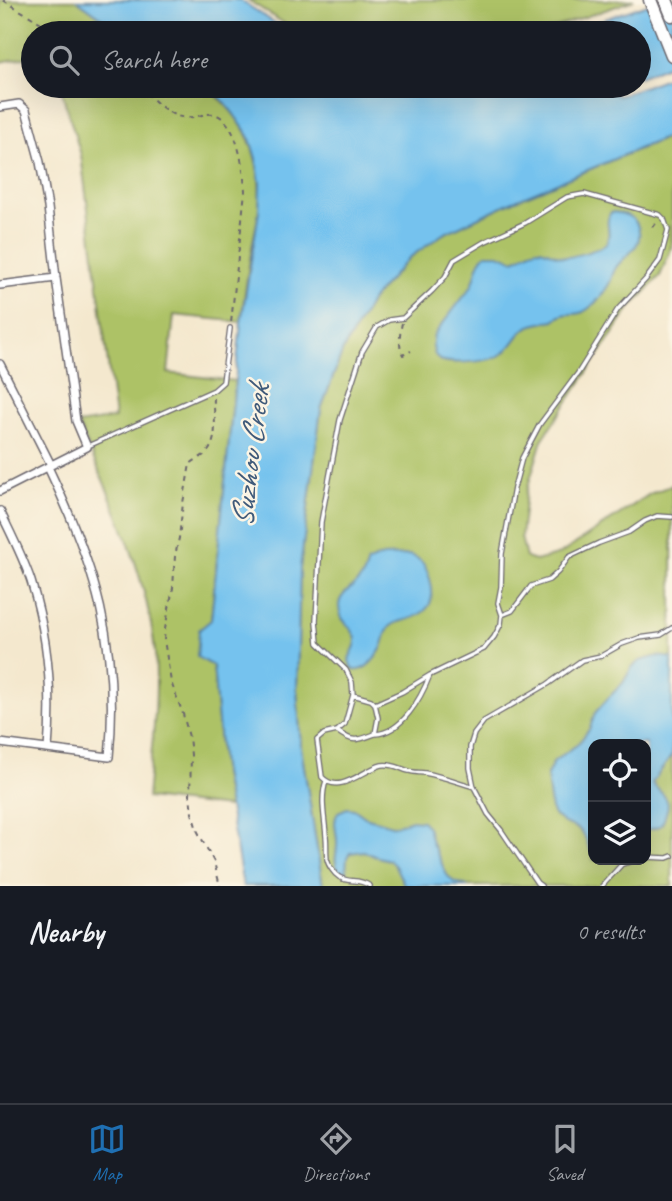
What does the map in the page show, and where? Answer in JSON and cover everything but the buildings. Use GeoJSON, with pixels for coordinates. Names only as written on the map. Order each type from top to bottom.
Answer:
{"type":"FeatureCollection","features":[{"type":"Feature","properties":{"kind":"main road"},"geometry":{"type":"LineString","coordinates":[[650,0],[672,55]]}},
{"type":"Feature","properties":{"kind":"main road"},"geometry":{"type":"LineString","coordinates":[[666,0],[672,15]]}},
{"type":"Feature","properties":{"kind":"street"},"geometry":{"type":"LineString","coordinates":[[0,107],[19,104],[26,110],[43,173],[76,421],[87,447],[0,491]]}},
{"type":"Feature","properties":{"kind":"street"},"geometry":{"type":"LineString","coordinates":[[0,285],[56,278]]}},
{"type":"Feature","properties":{"kind":"street"},"geometry":{"type":"LineString","coordinates":[[0,365],[49,466],[90,568],[99,600],[110,662],[111,706],[109,757],[0,743]]}},
{"type":"Feature","properties":{"kind":"street"},"geometry":{"type":"LineString","coordinates":[[0,511],[31,582],[44,636],[51,714],[48,749]]}},
{"type":"Feature","properties":{"kind":"lane"},"geometry":{"type":"LineString","coordinates":[[375,704],[484,649],[494,637],[501,624],[502,615],[498,603],[502,554],[522,458],[540,424],[578,373],[618,309],[660,260],[668,230],[660,215],[584,194],[567,197],[525,223],[454,260],[432,291],[403,318],[389,320],[377,327],[362,352],[341,420],[321,522],[316,621],[318,643],[346,670],[352,682],[353,695],[345,724],[337,731],[324,734],[317,740],[322,777],[335,784],[346,782],[382,765],[393,765],[474,787]]}},
{"type":"Feature","properties":{"kind":"lane"},"geometry":{"type":"LineString","coordinates":[[87,447],[221,385],[225,375],[230,328]]}},
{"type":"Feature","properties":{"kind":"lane"},"geometry":{"type":"LineString","coordinates":[[502,615],[512,611],[531,586],[549,580],[569,557],[599,542],[629,532],[657,516],[672,517]]}},
{"type":"Feature","properties":{"kind":"lane"},"geometry":{"type":"LineString","coordinates":[[541,886],[488,814],[474,787],[470,747],[474,734],[484,721],[548,684],[582,660],[601,656],[639,638],[661,635],[672,628]]}},
{"type":"Feature","properties":{"kind":"lane"},"geometry":{"type":"LineString","coordinates":[[337,731],[357,741],[375,734],[384,734],[405,718],[425,689],[430,675]]}},
{"type":"Feature","properties":{"kind":"lane"},"geometry":{"type":"LineString","coordinates":[[353,695],[375,704],[378,718],[375,734]]}},
{"type":"Feature","properties":{"kind":"lane"},"geometry":{"type":"LineString","coordinates":[[326,781],[323,789],[323,815],[327,861],[337,876],[348,880],[362,880],[370,886]]}},
{"type":"Feature","properties":{"kind":"lane"},"geometry":{"type":"LineString","coordinates":[[651,857],[672,856]]}},
{"type":"Feature","properties":{"kind":"lane"},"geometry":{"type":"LineString","coordinates":[[602,886],[621,865]]}},
{"type":"Feature","properties":{"kind":"path"},"geometry":{"type":"LineString","coordinates":[[3,0],[38,21]]}},
{"type":"Feature","properties":{"kind":"path"},"geometry":{"type":"LineString","coordinates":[[152,98],[179,117],[193,118],[215,114],[223,118],[236,141],[245,191],[230,328]]}},
{"type":"Feature","properties":{"kind":"path"},"geometry":{"type":"LineString","coordinates":[[652,227],[664,219]]}},
{"type":"Feature","properties":{"kind":"path"},"geometry":{"type":"LineString","coordinates":[[403,318],[400,350],[404,355],[411,351]]}},
{"type":"Feature","properties":{"kind":"path"},"geometry":{"type":"LineString","coordinates":[[214,390],[214,437],[208,452],[190,464],[188,472],[164,640],[171,682],[189,737],[192,813],[197,830],[214,862],[220,886]]}},
{"type":"Feature","properties":{"kind":"green space"},"geometry":{"type":"Polygon","coordinates":[[[0,0],[77,0],[106,21],[21,21],[21,58],[0,62],[0,0]]]}},
{"type":"Feature","properties":{"kind":"green space"},"geometry":{"type":"Polygon","coordinates":[[[248,0],[634,0],[574,21],[281,21],[248,0]]]}},
{"type":"Feature","properties":{"kind":"green space"},"geometry":{"type":"Polygon","coordinates":[[[64,98],[218,98],[231,110],[241,125],[255,156],[260,192],[259,211],[241,322],[174,315],[168,373],[235,381],[211,620],[222,767],[229,807],[147,798],[156,671],[151,624],[145,594],[126,536],[78,424],[115,418],[81,155],[64,98]]]}},
{"type":"Feature","properties":{"kind":"green space"},"geometry":{"type":"Polygon","coordinates":[[[670,136],[670,252],[660,276],[630,308],[542,440],[526,493],[521,537],[526,558],[536,561],[560,554],[650,494],[672,485],[672,886],[323,886],[301,748],[297,689],[300,568],[321,409],[343,350],[373,298],[409,258],[443,234],[511,202],[670,136]]]}},
{"type":"Feature","properties":{"kind":"water"},"geometry":{"type":"Polygon","coordinates":[[[77,0],[240,0],[272,21],[106,21],[77,0]]]}},
{"type":"Feature","properties":{"kind":"water"},"geometry":{"type":"Polygon","coordinates":[[[659,0],[672,0],[672,64],[651,72],[651,21],[599,21],[659,0]]]}},
{"type":"Feature","properties":{"kind":"water","name":"Suzhou Creek"},"geometry":{"type":"Polygon","coordinates":[[[672,76],[672,135],[511,202],[443,234],[409,258],[373,298],[343,350],[321,409],[300,568],[297,689],[301,748],[323,886],[243,886],[222,767],[213,666],[197,657],[199,630],[211,620],[241,322],[259,211],[260,183],[249,136],[221,98],[651,98],[651,84],[672,76]]]}},
{"type":"Feature","properties":{"kind":"water"},"geometry":{"type":"Polygon","coordinates":[[[611,212],[625,214],[633,219],[638,226],[639,239],[634,249],[617,266],[605,291],[591,307],[581,313],[563,315],[528,327],[497,357],[462,362],[446,362],[437,358],[433,349],[434,335],[471,287],[480,261],[486,254],[499,254],[513,260],[538,249],[565,257],[599,248],[608,240],[608,220],[611,212]]]}},
{"type":"Feature","properties":{"kind":"water"},"geometry":{"type":"Polygon","coordinates":[[[410,555],[421,561],[429,575],[431,601],[425,611],[392,625],[374,659],[363,669],[354,670],[349,658],[356,637],[342,618],[339,610],[341,599],[362,577],[368,562],[383,556],[410,555]]]}},
{"type":"Feature","properties":{"kind":"water"},"geometry":{"type":"Polygon","coordinates":[[[658,656],[672,658],[672,755],[652,783],[667,801],[665,818],[660,826],[651,829],[651,739],[588,739],[588,845],[579,829],[554,815],[547,775],[554,761],[578,744],[590,728],[595,713],[623,683],[632,667],[640,661],[658,656]]]}},
{"type":"Feature","properties":{"kind":"water"},"geometry":{"type":"Polygon","coordinates":[[[347,808],[354,809],[365,817],[395,826],[412,820],[422,821],[428,827],[432,843],[447,875],[454,882],[468,886],[405,886],[389,860],[364,851],[350,853],[347,857],[346,872],[339,871],[336,860],[335,820],[338,812],[347,808]]]}}]}
